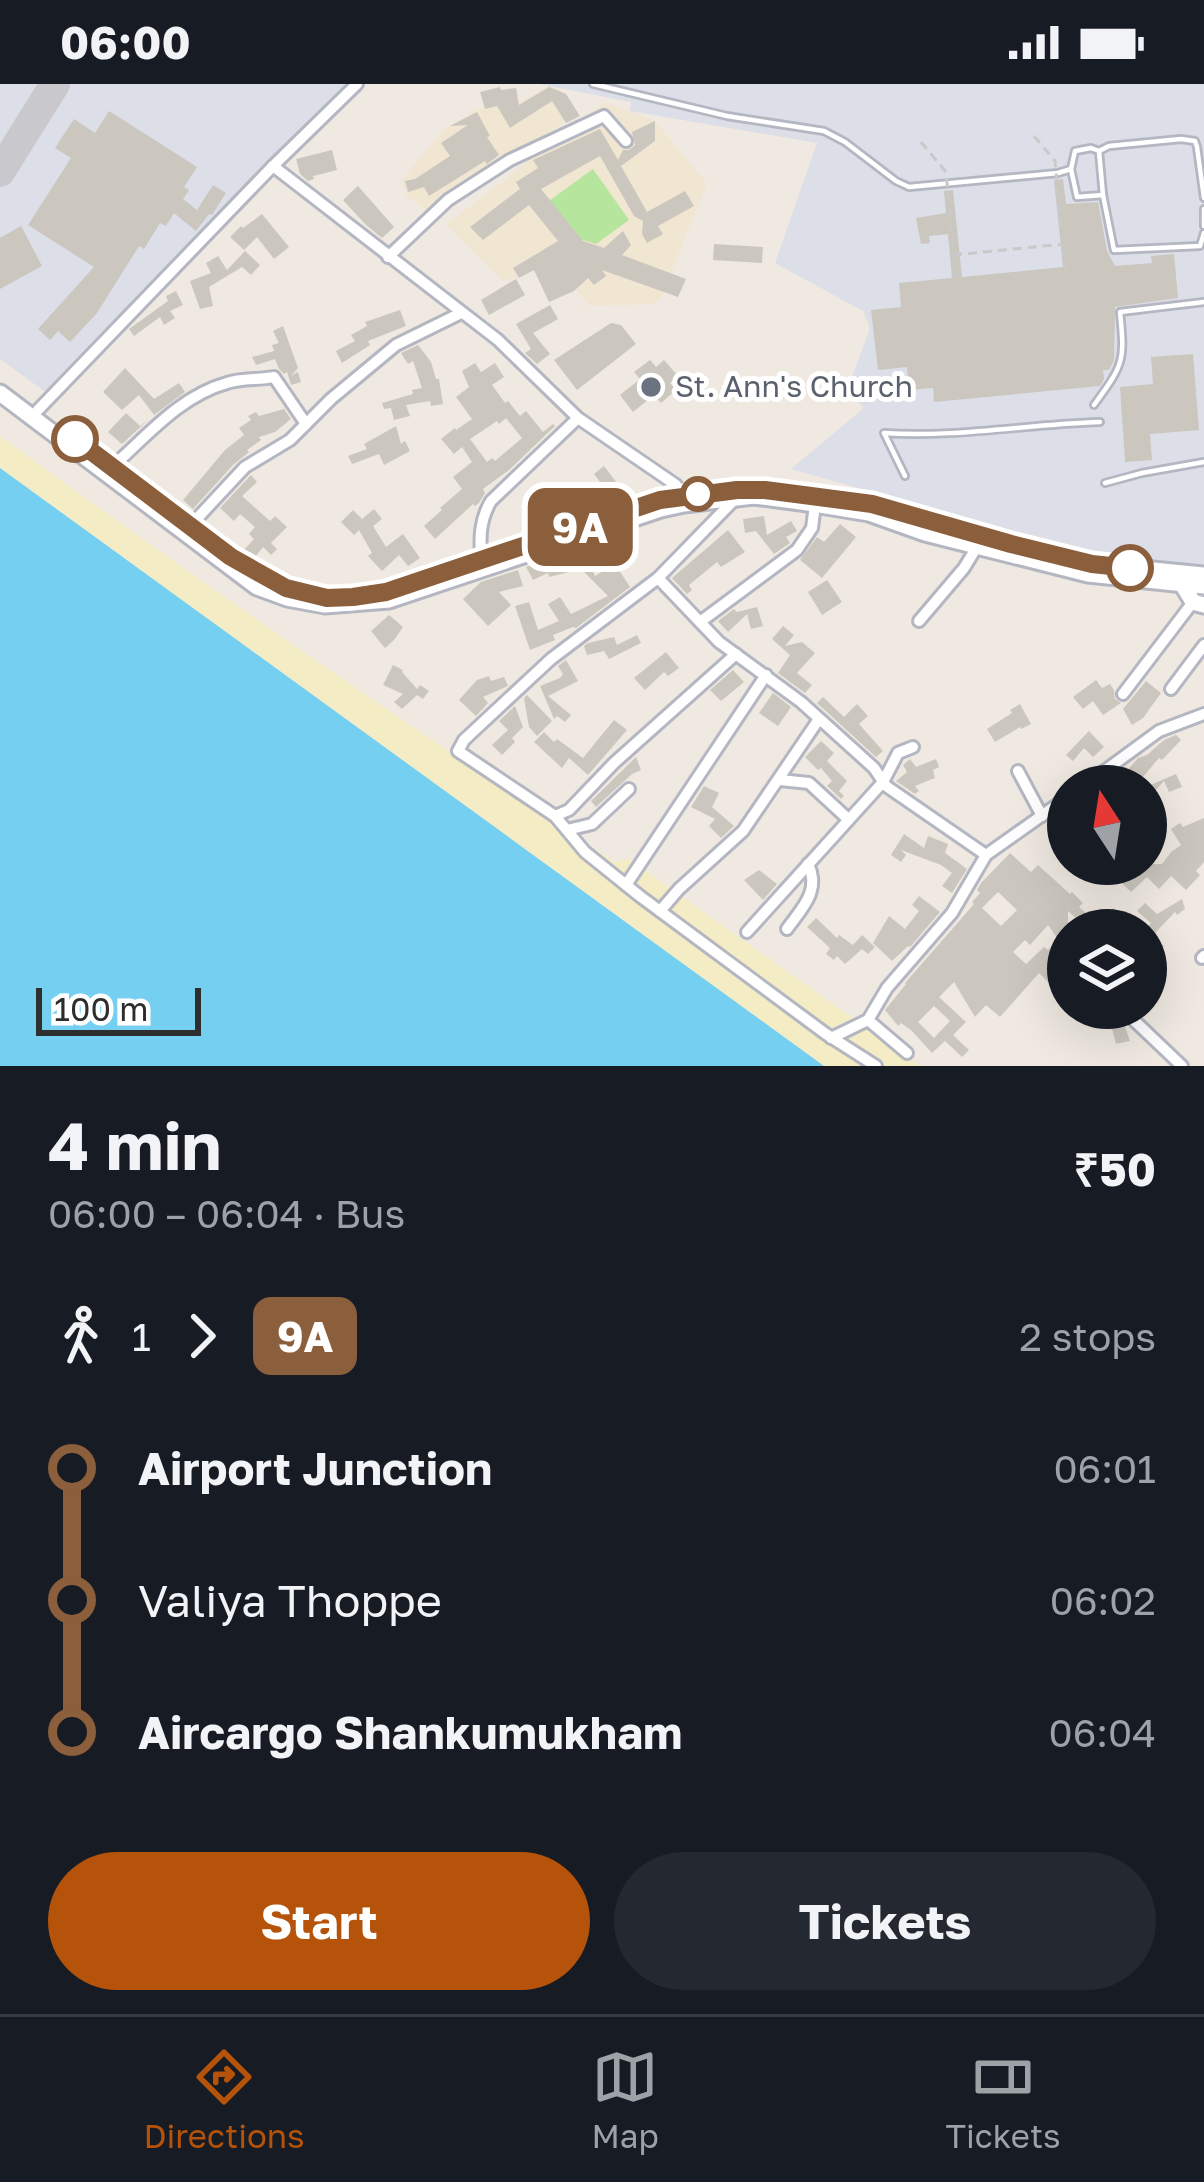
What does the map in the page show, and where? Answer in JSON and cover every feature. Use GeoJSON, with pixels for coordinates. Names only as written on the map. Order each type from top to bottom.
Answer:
{"type":"FeatureCollection","features":[{"type":"Feature","properties":{"kind":"main road"},"geometry":{"type":"LineString","coordinates":[[0,382],[231,557],[286,588],[327,598],[386,592],[660,500],[754,496],[869,513],[1204,586]]}},
{"type":"Feature","properties":{"kind":"main road"},"geometry":{"type":"LineString","coordinates":[[0,393],[256,586],[286,598],[325,605],[389,600],[683,500],[765,490],[872,504],[978,545],[1088,574],[1182,579],[1204,575]]}},
{"type":"Feature","properties":{"kind":"main road"},"geometry":{"type":"LineString","coordinates":[[1182,579],[1198,604]]}},
{"type":"Feature","properties":{"kind":"street"},"geometry":{"type":"LineString","coordinates":[[38,410],[358,84]]}},
{"type":"Feature","properties":{"kind":"street"},"geometry":{"type":"LineString","coordinates":[[388,257],[448,200],[510,160],[604,116],[626,141]]}},
{"type":"Feature","properties":{"kind":"street"},"geometry":{"type":"LineString","coordinates":[[273,166],[498,340],[578,418],[676,485],[683,500]]}},
{"type":"Feature","properties":{"kind":"street"},"geometry":{"type":"LineString","coordinates":[[190,526],[245,467],[282,446],[396,345],[461,313]]}},
{"type":"Feature","properties":{"kind":"street"},"geometry":{"type":"LineString","coordinates":[[112,467],[179,407],[228,382],[274,377],[306,424]]}},
{"type":"Feature","properties":{"kind":"street"},"geometry":{"type":"LineString","coordinates":[[481,562],[480,529],[491,501],[578,418]]}},
{"type":"Feature","properties":{"kind":"street"},"geometry":{"type":"LineString","coordinates":[[736,497],[658,578],[526,681],[458,751],[555,816],[585,852],[626,885],[875,1066]]}},
{"type":"Feature","properties":{"kind":"street"},"geometry":{"type":"LineString","coordinates":[[700,622],[797,550],[812,528],[815,505]]}},
{"type":"Feature","properties":{"kind":"street"},"geometry":{"type":"LineString","coordinates":[[919,621],[978,545]]}},
{"type":"Feature","properties":{"kind":"street"},"geometry":{"type":"LineString","coordinates":[[658,578],[718,642],[819,719],[874,768],[883,782],[986,855]]}},
{"type":"Feature","properties":{"kind":"street"},"geometry":{"type":"LineString","coordinates":[[1123,694],[1198,604]]}},
{"type":"Feature","properties":{"kind":"street"},"geometry":{"type":"LineString","coordinates":[[1171,689],[1204,645]]}},
{"type":"Feature","properties":{"kind":"street"},"geometry":{"type":"LineString","coordinates":[[555,816],[569,810],[614,763],[736,654]]}},
{"type":"Feature","properties":{"kind":"street"},"geometry":{"type":"LineString","coordinates":[[626,885],[766,676]]}},
{"type":"Feature","properties":{"kind":"street"},"geometry":{"type":"LineString","coordinates":[[1113,765],[1159,731],[1204,714]]}},
{"type":"Feature","properties":{"kind":"street"},"geometry":{"type":"LineString","coordinates":[[660,911],[743,831],[819,719]]}},
{"type":"Feature","properties":{"kind":"street"},"geometry":{"type":"LineString","coordinates":[[747,932],[883,782],[898,753],[913,747]]}},
{"type":"Feature","properties":{"kind":"street"},"geometry":{"type":"LineString","coordinates":[[1018,771],[1042,816]]}},
{"type":"Feature","properties":{"kind":"street"},"geometry":{"type":"LineString","coordinates":[[780,780],[809,783],[848,819]]}},
{"type":"Feature","properties":{"kind":"street"},"geometry":{"type":"LineString","coordinates":[[567,830],[592,824],[629,789]]}},
{"type":"Feature","properties":{"kind":"street"},"geometry":{"type":"LineString","coordinates":[[831,1038],[868,1019],[887,988],[952,913],[986,855],[1047,813]]}},
{"type":"Feature","properties":{"kind":"street"},"geometry":{"type":"LineString","coordinates":[[787,929],[813,892],[808,864]]}},
{"type":"Feature","properties":{"kind":"street"},"geometry":{"type":"LineString","coordinates":[[868,1019],[907,1053]]}},
{"type":"Feature","properties":{"kind":"street"},"geometry":{"type":"LineString","coordinates":[[1143,1029],[1182,1066]]}},
{"type":"Feature","properties":{"kind":"lane"},"geometry":{"type":"LineString","coordinates":[[593,84],[727,116],[824,131],[909,188],[1071,170]]}},
{"type":"Feature","properties":{"kind":"lane"},"geometry":{"type":"LineString","coordinates":[[1103,195],[1077,197],[1071,170],[1075,151],[1165,140],[1195,141],[1204,198]]}},
{"type":"Feature","properties":{"kind":"lane"},"geometry":{"type":"LineString","coordinates":[[1099,151],[1114,250],[1200,246],[1204,209]]}},
{"type":"Feature","properties":{"kind":"lane"},"geometry":{"type":"LineString","coordinates":[[1094,405],[1116,376],[1124,352],[1120,312],[1204,302]]}},
{"type":"Feature","properties":{"kind":"lane"},"geometry":{"type":"LineString","coordinates":[[905,476],[884,433],[918,435],[1100,422]]}},
{"type":"Feature","properties":{"kind":"lane"},"geometry":{"type":"LineString","coordinates":[[1105,483],[1204,463]]}},
{"type":"Feature","properties":{"kind":"path"},"geometry":{"type":"LineString","coordinates":[[1034,136],[1055,161],[1065,270]]}},
{"type":"Feature","properties":{"kind":"path"},"geometry":{"type":"LineString","coordinates":[[921,142],[946,172],[956,279]]}},
{"type":"Feature","properties":{"kind":"path"},"geometry":{"type":"LineString","coordinates":[[953,255],[1064,244]]}},
{"type":"Feature","properties":{"kind":"shaded area"},"geometry":{"type":"Polygon","coordinates":[[[0,84],[349,84],[251,180],[51,396],[0,359],[0,84]]]}},
{"type":"Feature","properties":{"kind":"shaded area"},"geometry":{"type":"Polygon","coordinates":[[[539,84],[1204,84],[1204,565],[1104,557],[791,469],[864,408],[847,390],[870,328],[863,311],[775,263],[817,143],[630,111],[631,102],[539,84]]]}},
{"type":"Feature","properties":{"kind":"shaded area"},"geometry":{"type":"Polygon","coordinates":[[[548,86],[563,90],[578,114],[427,210],[406,195],[402,180],[442,131],[476,110],[518,103],[548,86]]]}},
{"type":"Feature","properties":{"kind":"shaded area"},"geometry":{"type":"Polygon","coordinates":[[[604,102],[655,121],[707,184],[672,269],[675,278],[655,304],[590,306],[570,283],[547,268],[503,281],[446,225],[604,102]]]}},
{"type":"Feature","properties":{"kind":"green space"},"geometry":{"type":"Polygon","coordinates":[[[593,169],[629,220],[596,244],[569,236],[546,203],[593,169]]]}},
{"type":"Feature","properties":{"kind":"sand"},"geometry":{"type":"Polygon","coordinates":[[[0,436],[382,706],[615,862],[629,859],[920,1066],[824,1066],[0,468],[0,436]]]}},
{"type":"Feature","properties":{"kind":"water"},"geometry":{"type":"Polygon","coordinates":[[[0,468],[824,1066],[0,1066],[0,468]]]}},
{"type":"Feature","properties":{"kind":"building"},"geometry":{"type":"Polygon","coordinates":[[[549,87],[566,94],[580,116],[566,123],[552,101],[510,128],[497,106],[485,109],[480,92],[516,88],[519,105],[549,87]]]}},
{"type":"Feature","properties":{"kind":"building"},"geometry":{"type":"Polygon","coordinates":[[[109,111],[197,167],[184,187],[189,190],[183,199],[197,210],[213,185],[226,193],[196,231],[174,213],[166,226],[160,223],[144,249],[139,246],[97,313],[70,342],[58,331],[50,340],[38,329],[94,267],[28,225],[71,158],[55,148],[74,119],[95,133],[109,111]]]}},
{"type":"Feature","properties":{"kind":"building"},"geometry":{"type":"Polygon","coordinates":[[[477,112],[499,155],[429,196],[424,187],[408,192],[405,181],[450,156],[441,143],[468,125],[450,126],[477,112]]]}},
{"type":"Feature","properties":{"kind":"building"},"geometry":{"type":"Polygon","coordinates":[[[655,121],[655,141],[621,166],[647,212],[685,191],[694,206],[658,226],[663,234],[647,243],[643,221],[634,216],[600,156],[541,189],[583,241],[604,248],[623,231],[631,245],[622,255],[686,279],[678,297],[602,270],[606,276],[594,285],[588,278],[574,291],[549,302],[534,270],[519,278],[513,268],[558,241],[529,205],[483,240],[470,227],[520,189],[516,182],[538,168],[533,160],[600,129],[618,160],[623,150],[635,145],[632,132],[655,121]]]}},
{"type":"Feature","properties":{"kind":"building"},"geometry":{"type":"Polygon","coordinates":[[[332,150],[337,170],[308,181],[300,174],[296,159],[332,150]]]}},
{"type":"Feature","properties":{"kind":"building"},"geometry":{"type":"Polygon","coordinates":[[[1063,179],[1066,204],[1098,202],[1107,251],[1115,266],[1152,263],[1151,256],[1174,254],[1178,298],[1115,307],[1114,360],[1109,370],[1103,370],[1100,386],[934,402],[933,388],[909,390],[907,367],[878,370],[871,310],[901,307],[899,283],[952,278],[948,234],[929,236],[930,243],[921,244],[916,218],[946,213],[944,191],[953,190],[962,277],[1063,267],[1054,180],[1063,179]]]}},
{"type":"Feature","properties":{"kind":"building"},"geometry":{"type":"Polygon","coordinates":[[[358,186],[394,227],[382,238],[343,200],[358,186]]]}},
{"type":"Feature","properties":{"kind":"building"},"geometry":{"type":"Polygon","coordinates":[[[262,214],[289,247],[274,259],[257,237],[244,250],[230,237],[262,214]]]}},
{"type":"Feature","properties":{"kind":"building"},"geometry":{"type":"Polygon","coordinates":[[[21,226],[42,266],[0,289],[0,238],[21,226]]]}},
{"type":"Feature","properties":{"kind":"building"},"geometry":{"type":"Polygon","coordinates":[[[714,244],[763,247],[762,263],[713,260],[714,244]]]}},
{"type":"Feature","properties":{"kind":"building"},"geometry":{"type":"Polygon","coordinates":[[[245,251],[260,265],[251,275],[242,267],[209,287],[213,306],[200,309],[190,281],[211,273],[206,263],[218,256],[227,270],[245,251]]]}},
{"type":"Feature","properties":{"kind":"building"},"geometry":{"type":"Polygon","coordinates":[[[516,279],[525,295],[489,315],[481,300],[516,279]]]}},
{"type":"Feature","properties":{"kind":"building"},"geometry":{"type":"Polygon","coordinates":[[[176,291],[183,305],[170,311],[175,318],[164,325],[160,317],[134,336],[129,329],[176,291]]]}},
{"type":"Feature","properties":{"kind":"building"},"geometry":{"type":"Polygon","coordinates":[[[550,305],[558,319],[533,333],[550,354],[537,364],[525,353],[531,349],[516,324],[550,305]]]}},
{"type":"Feature","properties":{"kind":"building"},"geometry":{"type":"Polygon","coordinates":[[[400,310],[406,326],[368,341],[370,345],[342,363],[336,351],[355,341],[351,335],[367,326],[365,322],[400,310]]]}},
{"type":"Feature","properties":{"kind":"building"},"geometry":{"type":"Polygon","coordinates":[[[611,323],[621,325],[636,344],[577,390],[554,360],[611,323]]]}},
{"type":"Feature","properties":{"kind":"building"},"geometry":{"type":"Polygon","coordinates":[[[283,326],[298,368],[291,376],[298,372],[301,382],[291,385],[275,359],[256,365],[252,357],[274,351],[272,345],[279,343],[273,331],[283,326]]]}},
{"type":"Feature","properties":{"kind":"building"},"geometry":{"type":"Polygon","coordinates":[[[418,345],[439,379],[443,404],[406,405],[410,416],[394,420],[391,408],[384,409],[382,403],[422,388],[413,361],[408,364],[401,353],[418,345]]]}},
{"type":"Feature","properties":{"kind":"building"},"geometry":{"type":"Polygon","coordinates":[[[1193,354],[1199,430],[1150,434],[1152,460],[1125,462],[1120,387],[1153,384],[1151,357],[1193,354]]]}},
{"type":"Feature","properties":{"kind":"building","name":"St. Ann's Church"},"geometry":{"type":"Polygon","coordinates":[[[650,360],[656,367],[664,360],[678,376],[670,383],[676,390],[661,403],[654,395],[633,412],[620,395],[640,379],[634,372],[650,360]]]}},
{"type":"Feature","properties":{"kind":"building"},"geometry":{"type":"Polygon","coordinates":[[[475,363],[481,372],[495,363],[504,377],[492,385],[505,403],[520,416],[526,411],[543,432],[555,426],[483,489],[479,503],[435,539],[424,526],[462,489],[453,477],[472,462],[462,447],[454,454],[441,439],[472,419],[456,397],[469,387],[462,371],[475,363]],[[506,418],[470,439],[487,462],[495,461],[522,438],[506,418]]]}},
{"type":"Feature","properties":{"kind":"building"},"geometry":{"type":"Polygon","coordinates":[[[125,368],[154,399],[179,383],[185,392],[154,415],[139,395],[122,410],[103,392],[125,368]]]}},
{"type":"Feature","properties":{"kind":"building"},"geometry":{"type":"Polygon","coordinates":[[[284,409],[291,419],[259,437],[193,509],[183,500],[244,435],[239,428],[251,420],[248,416],[284,409]]]}},
{"type":"Feature","properties":{"kind":"building"},"geometry":{"type":"Polygon","coordinates":[[[126,413],[140,426],[148,420],[122,444],[108,432],[126,413]]]}},
{"type":"Feature","properties":{"kind":"building"},"geometry":{"type":"Polygon","coordinates":[[[396,426],[401,444],[405,441],[410,451],[384,465],[379,454],[352,464],[348,456],[367,449],[364,444],[396,426]]]}},
{"type":"Feature","properties":{"kind":"building"},"geometry":{"type":"Polygon","coordinates":[[[604,466],[632,502],[578,523],[572,505],[612,498],[594,474],[604,466]]]}},
{"type":"Feature","properties":{"kind":"building"},"geometry":{"type":"Polygon","coordinates":[[[251,475],[257,482],[242,496],[270,521],[275,516],[287,527],[271,543],[277,549],[271,555],[263,547],[255,557],[243,551],[254,539],[249,534],[255,527],[240,514],[234,521],[220,508],[251,475]]]}},
{"type":"Feature","properties":{"kind":"building"},"geometry":{"type":"Polygon","coordinates":[[[374,509],[382,519],[373,526],[386,547],[403,534],[420,558],[408,566],[399,555],[382,571],[368,556],[372,553],[359,530],[354,535],[341,522],[353,510],[362,519],[374,509]]]}},
{"type":"Feature","properties":{"kind":"building"},"geometry":{"type":"Polygon","coordinates":[[[764,516],[767,535],[791,521],[797,531],[774,554],[756,531],[745,533],[743,519],[764,516]]]}},
{"type":"Feature","properties":{"kind":"building"},"geometry":{"type":"Polygon","coordinates":[[[840,524],[856,537],[822,578],[800,560],[817,537],[824,542],[840,524]]]}},
{"type":"Feature","properties":{"kind":"building"},"geometry":{"type":"Polygon","coordinates":[[[728,530],[745,552],[721,567],[717,562],[689,585],[692,590],[687,594],[672,578],[728,530]]]}},
{"type":"Feature","properties":{"kind":"building"},"geometry":{"type":"Polygon","coordinates":[[[585,551],[595,576],[615,564],[630,587],[576,628],[553,635],[555,640],[530,650],[515,606],[529,602],[538,630],[559,621],[548,604],[560,597],[571,614],[608,596],[581,569],[533,580],[526,567],[585,551]]]}},
{"type":"Feature","properties":{"kind":"building"},"geometry":{"type":"Polygon","coordinates":[[[518,570],[523,586],[499,592],[511,605],[488,626],[463,599],[481,582],[518,570]]]}},
{"type":"Feature","properties":{"kind":"building"},"geometry":{"type":"Polygon","coordinates":[[[827,580],[842,602],[822,615],[808,592],[827,580]]]}},
{"type":"Feature","properties":{"kind":"building"},"geometry":{"type":"Polygon","coordinates":[[[757,607],[763,626],[751,629],[747,614],[728,632],[718,621],[734,609],[757,607]]]}},
{"type":"Feature","properties":{"kind":"building"},"geometry":{"type":"Polygon","coordinates":[[[389,615],[403,627],[385,648],[371,631],[389,615]]]}},
{"type":"Feature","properties":{"kind":"building"},"geometry":{"type":"Polygon","coordinates":[[[783,626],[794,635],[785,646],[802,642],[815,653],[797,673],[812,685],[805,693],[778,673],[790,655],[772,639],[783,626]]]}},
{"type":"Feature","properties":{"kind":"building"},"geometry":{"type":"Polygon","coordinates":[[[637,635],[641,643],[609,659],[604,651],[587,655],[584,646],[614,637],[617,645],[637,635]]]}},
{"type":"Feature","properties":{"kind":"building"},"geometry":{"type":"Polygon","coordinates":[[[666,652],[679,668],[668,676],[664,672],[645,690],[634,678],[666,652]]]}},
{"type":"Feature","properties":{"kind":"building"},"geometry":{"type":"Polygon","coordinates":[[[566,660],[578,681],[548,696],[571,715],[565,722],[557,716],[554,719],[540,686],[560,678],[563,674],[558,666],[566,660]]]}},
{"type":"Feature","properties":{"kind":"building"},"geometry":{"type":"Polygon","coordinates":[[[393,665],[417,689],[420,685],[429,691],[423,699],[417,695],[402,709],[394,702],[403,694],[383,685],[393,665]]]}},
{"type":"Feature","properties":{"kind":"building"},"geometry":{"type":"Polygon","coordinates":[[[733,670],[744,682],[721,701],[710,690],[733,670]]]}},
{"type":"Feature","properties":{"kind":"building"},"geometry":{"type":"Polygon","coordinates":[[[489,676],[491,681],[504,677],[508,686],[483,697],[488,703],[476,716],[459,700],[477,680],[489,676]]]}},
{"type":"Feature","properties":{"kind":"building"},"geometry":{"type":"Polygon","coordinates":[[[1096,680],[1102,688],[1110,684],[1121,703],[1103,715],[1093,701],[1083,709],[1073,697],[1096,680]]]}},
{"type":"Feature","properties":{"kind":"building"},"geometry":{"type":"Polygon","coordinates":[[[1146,681],[1161,693],[1132,725],[1123,709],[1146,681]]]}},
{"type":"Feature","properties":{"kind":"building"},"geometry":{"type":"Polygon","coordinates":[[[773,693],[791,707],[778,726],[759,713],[773,693]]]}},
{"type":"Feature","properties":{"kind":"building"},"geometry":{"type":"Polygon","coordinates":[[[527,695],[552,721],[537,736],[529,727],[527,695]]]}},
{"type":"Feature","properties":{"kind":"building"},"geometry":{"type":"Polygon","coordinates":[[[823,697],[844,717],[857,704],[868,716],[859,724],[883,751],[876,757],[817,703],[823,697]]]}},
{"type":"Feature","properties":{"kind":"building"},"geometry":{"type":"Polygon","coordinates":[[[1020,704],[1031,724],[995,742],[987,729],[1020,704]]]}},
{"type":"Feature","properties":{"kind":"building"},"geometry":{"type":"Polygon","coordinates":[[[515,706],[523,727],[502,755],[492,745],[508,730],[499,721],[515,706]]]}},
{"type":"Feature","properties":{"kind":"building"},"geometry":{"type":"Polygon","coordinates":[[[614,720],[627,730],[588,775],[569,758],[562,768],[534,742],[544,732],[583,758],[614,720]]]}},
{"type":"Feature","properties":{"kind":"building"},"geometry":{"type":"Polygon","coordinates":[[[1089,731],[1104,747],[1093,757],[1084,748],[1073,761],[1066,755],[1089,731]]]}},
{"type":"Feature","properties":{"kind":"building"},"geometry":{"type":"Polygon","coordinates":[[[1176,735],[1181,740],[1153,765],[1132,765],[1138,758],[1176,735]]]}},
{"type":"Feature","properties":{"kind":"building"},"geometry":{"type":"Polygon","coordinates":[[[821,741],[834,753],[827,761],[847,781],[839,791],[844,796],[841,799],[827,786],[832,781],[821,768],[805,757],[821,741]]]}},
{"type":"Feature","properties":{"kind":"building"},"geometry":{"type":"Polygon","coordinates":[[[636,757],[641,770],[596,807],[591,801],[636,757]]]}},
{"type":"Feature","properties":{"kind":"building"},"geometry":{"type":"Polygon","coordinates":[[[910,759],[916,767],[936,759],[939,767],[933,770],[935,778],[915,786],[919,791],[915,794],[896,781],[907,772],[903,765],[910,759]]]}},
{"type":"Feature","properties":{"kind":"building"},"geometry":{"type":"Polygon","coordinates":[[[1176,774],[1182,787],[1169,792],[1167,778],[1176,774]]]}},
{"type":"Feature","properties":{"kind":"building"},"geometry":{"type":"Polygon","coordinates":[[[704,786],[719,793],[712,807],[734,826],[721,838],[709,826],[715,819],[691,807],[704,786]]]}},
{"type":"Feature","properties":{"kind":"building"},"geometry":{"type":"Polygon","coordinates":[[[1204,818],[1204,862],[1196,871],[1200,875],[1186,890],[1171,876],[1167,880],[1167,857],[1181,845],[1171,829],[1180,823],[1183,827],[1204,818]]]}},
{"type":"Feature","properties":{"kind":"building"},"geometry":{"type":"Polygon","coordinates":[[[904,834],[924,848],[928,836],[948,844],[945,853],[967,869],[952,893],[942,886],[952,873],[941,865],[901,850],[906,855],[901,862],[891,855],[904,834]]]}},
{"type":"Feature","properties":{"kind":"building"},"geometry":{"type":"Polygon","coordinates":[[[1010,853],[1031,872],[1038,865],[1047,873],[1047,885],[1060,885],[1083,903],[1081,909],[1047,909],[1047,926],[1030,945],[1025,940],[1013,952],[1026,964],[1047,949],[1047,981],[1039,973],[1000,1017],[986,1005],[975,1017],[954,982],[939,997],[966,1022],[953,1035],[969,1050],[962,1057],[945,1041],[932,1053],[885,1010],[974,904],[977,890],[1010,853]],[[998,892],[982,908],[1001,926],[1017,910],[998,892]],[[934,1006],[918,1022],[934,1038],[950,1021],[934,1006]]]}},
{"type":"Feature","properties":{"kind":"building"},"geometry":{"type":"Polygon","coordinates":[[[759,870],[777,884],[763,900],[744,880],[759,870]]]}},
{"type":"Feature","properties":{"kind":"building"},"geometry":{"type":"Polygon","coordinates":[[[919,896],[940,912],[892,961],[873,943],[889,916],[905,929],[919,911],[912,905],[919,896]]]}},
{"type":"Feature","properties":{"kind":"building"},"geometry":{"type":"Polygon","coordinates":[[[1182,899],[1185,909],[1167,920],[1165,909],[1182,899]]]}},
{"type":"Feature","properties":{"kind":"building"},"geometry":{"type":"Polygon","coordinates":[[[816,918],[837,938],[853,945],[862,935],[875,947],[868,954],[862,949],[845,964],[837,956],[834,960],[826,954],[830,948],[807,927],[816,918]]]}},
{"type":"Feature","properties":{"kind":"building"},"geometry":{"type":"Polygon","coordinates":[[[1112,1029],[1126,1029],[1130,1041],[1116,1044],[1112,1029]]]}},
{"type":"Feature","properties":{"kind":"taxiway"},"geometry":{"type":"LineString","coordinates":[[0,172],[55,84]]}},
{"type":"Feature","properties":{"kind":"bus line","name":"9A"},"geometry":{"type":"LineString","coordinates":[[75,439],[231,557],[286,588],[327,598],[386,592],[660,500],[737,490],[872,504],[1011,544],[1130,568]]}},
{"type":"Feature","properties":{"kind":"place","name":"St. Ann's Church"},"geometry":{"type":"Point","coordinates":[651,387]}}]}
